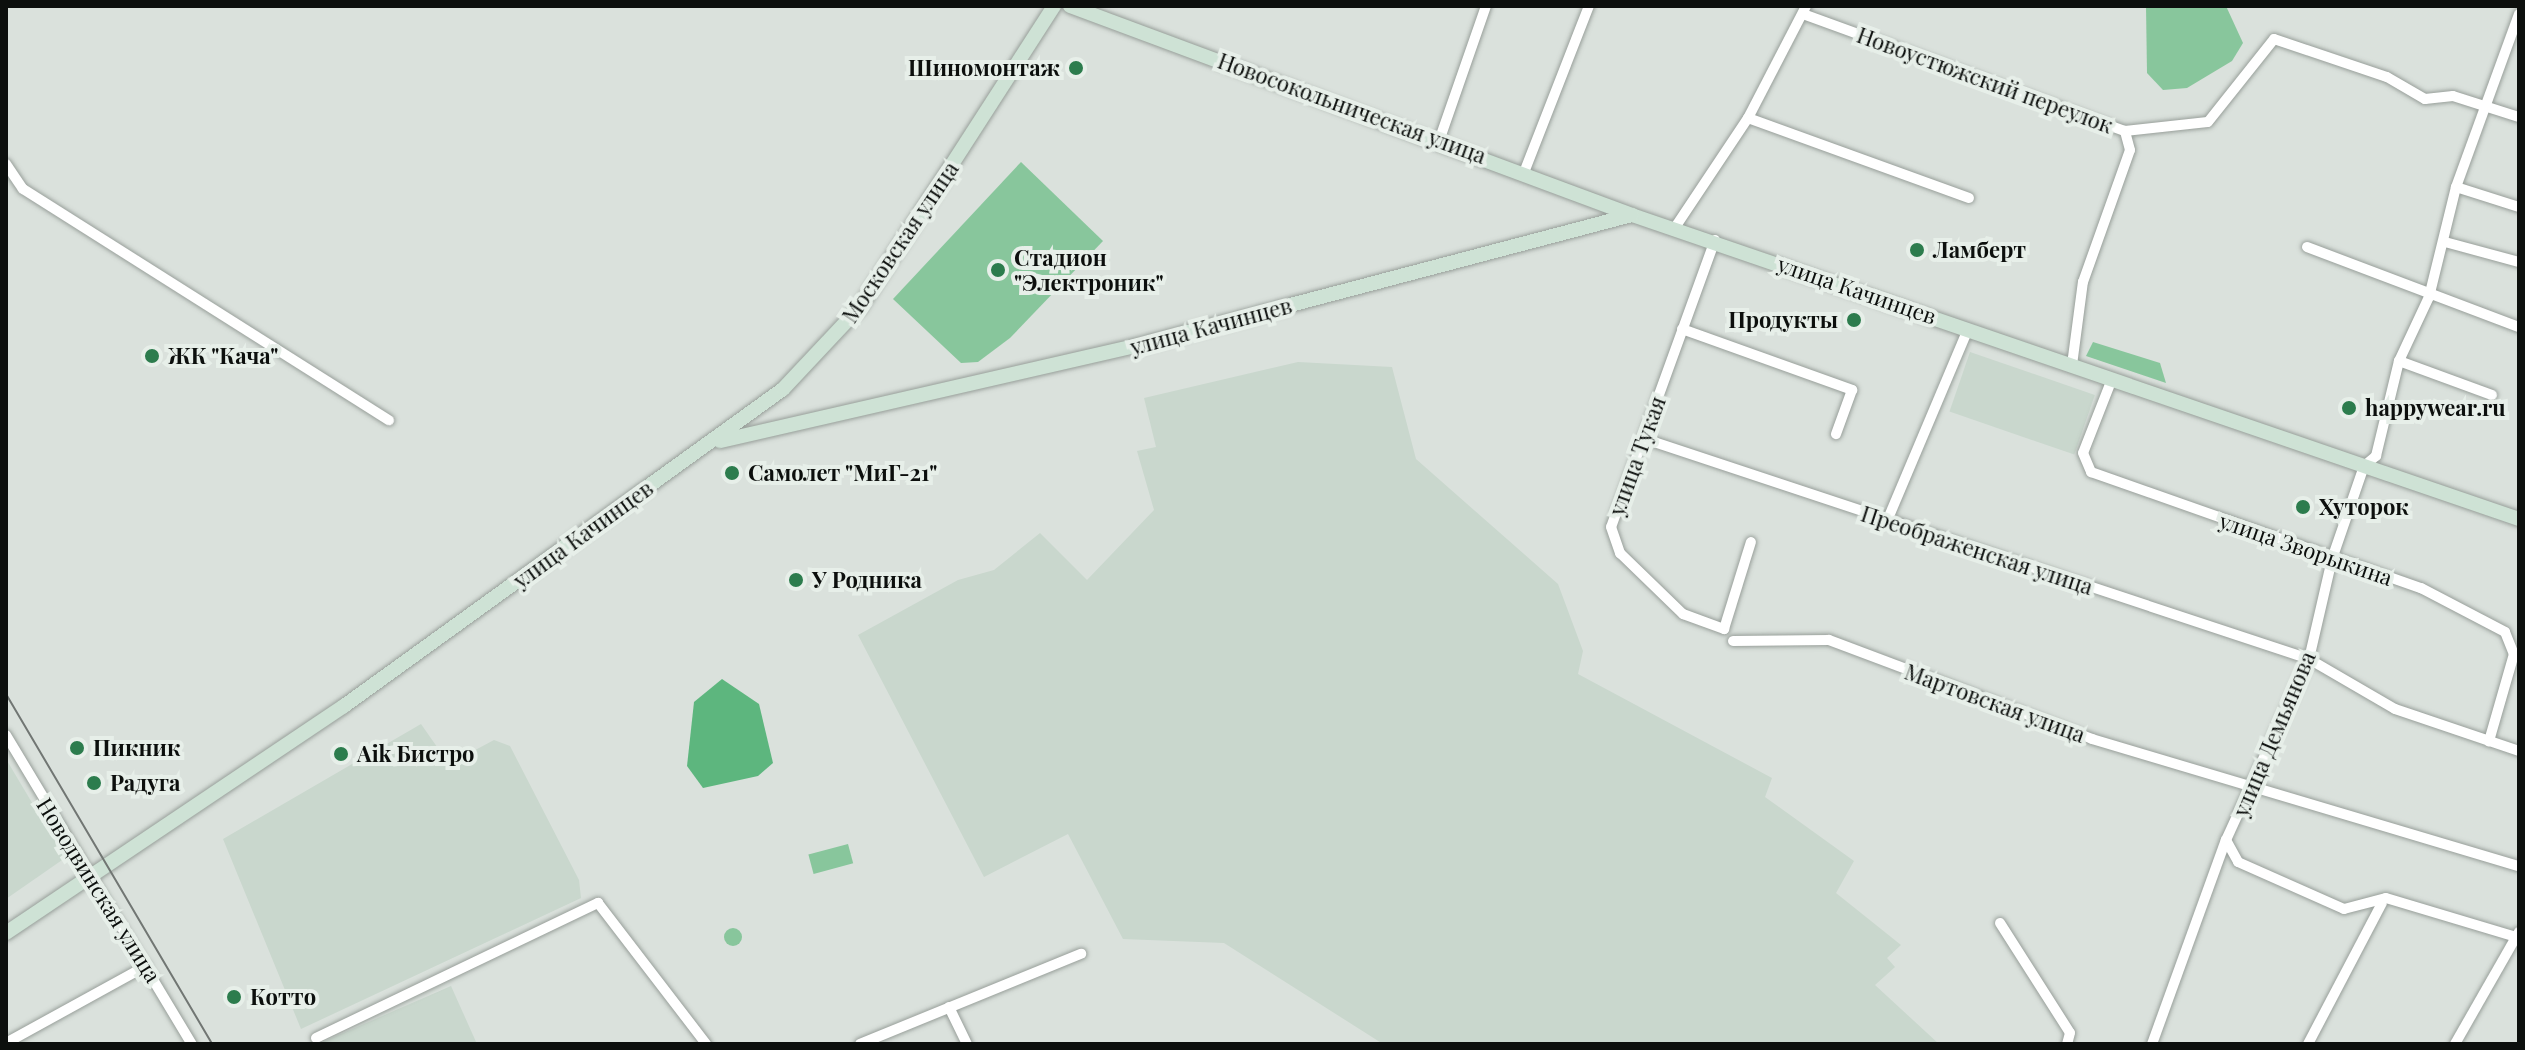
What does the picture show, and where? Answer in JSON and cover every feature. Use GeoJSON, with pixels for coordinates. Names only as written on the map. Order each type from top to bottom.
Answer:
{"type":"FeatureCollection","features":[{"type":"Feature","properties":{"kind":"main road","name":"Московская улица"},"geometry":{"type":"LineString","coordinates":[[707,444],[811,365],[860,307],[1054,6]]}},
{"type":"Feature","properties":{"kind":"main road","name":"Новосокольническая улица"},"geometry":{"type":"LineString","coordinates":[[1070,6],[1525,170],[1632,215]]}},
{"type":"Feature","properties":{"kind":"main road","name":"улица Качинцев"},"geometry":{"type":"LineString","coordinates":[[6,933],[344,706],[707,444],[1120,350],[1632,215],[1676,226],[2519,519]]}},
{"type":"Feature","properties":{"kind":"street"},"geometry":{"type":"LineString","coordinates":[[1439,141],[1486,6]]}},
{"type":"Feature","properties":{"kind":"street"},"geometry":{"type":"LineString","coordinates":[[1525,170],[1589,6]]}},
{"type":"Feature","properties":{"kind":"street"},"geometry":{"type":"LineString","coordinates":[[1676,226],[1748,118],[1805,10]]}},
{"type":"Feature","properties":{"kind":"street","name":"Новоустюжский переулок"},"geometry":{"type":"LineString","coordinates":[[1805,10],[2125,131],[2208,122],[2274,39],[2387,77],[2425,99],[2453,96],[2487,106]]}},
{"type":"Feature","properties":{"kind":"street","name":"улица Демьянова"},"geometry":{"type":"LineString","coordinates":[[2152,1044],[2226,840],[2255,788],[2309,659],[2332,559],[2364,466],[2376,456],[2399,361],[2429,297],[2445,242],[2456,187],[2519,14]]}},
{"type":"Feature","properties":{"kind":"street"},"geometry":{"type":"LineString","coordinates":[[2487,106],[2519,117]]}},
{"type":"Feature","properties":{"kind":"street"},"geometry":{"type":"LineString","coordinates":[[1748,118],[1969,198]]}},
{"type":"Feature","properties":{"kind":"street"},"geometry":{"type":"LineString","coordinates":[[2072,365],[2083,282],[2130,150],[2125,131]]}},
{"type":"Feature","properties":{"kind":"street"},"geometry":{"type":"LineString","coordinates":[[6,164],[23,189],[389,420]]}},
{"type":"Feature","properties":{"kind":"street"},"geometry":{"type":"LineString","coordinates":[[2456,187],[2519,207]]}},
{"type":"Feature","properties":{"kind":"street","name":"улица Тукая"},"geometry":{"type":"LineString","coordinates":[[1715,240],[1611,527],[1620,553],[1683,614],[1724,629],[1751,542]]}},
{"type":"Feature","properties":{"kind":"street"},"geometry":{"type":"LineString","coordinates":[[2445,242],[2519,262]]}},
{"type":"Feature","properties":{"kind":"street"},"geometry":{"type":"LineString","coordinates":[[2307,247],[2429,297],[2519,327]]}},
{"type":"Feature","properties":{"kind":"street"},"geometry":{"type":"LineString","coordinates":[[1682,329],[1852,390],[1836,434]]}},
{"type":"Feature","properties":{"kind":"street"},"geometry":{"type":"LineString","coordinates":[[1887,521],[1968,329]]}},
{"type":"Feature","properties":{"kind":"street"},"geometry":{"type":"LineString","coordinates":[[2399,361],[2492,395]]}},
{"type":"Feature","properties":{"kind":"street","name":"улица Зворыкина"},"geometry":{"type":"LineString","coordinates":[[2112,379],[2083,453],[2091,472],[2421,588],[2505,632],[2514,654],[2489,741]]}},
{"type":"Feature","properties":{"kind":"street","name":"Преображенская улица"},"geometry":{"type":"LineString","coordinates":[[1645,439],[2309,659],[2395,709],[2519,751]]}},
{"type":"Feature","properties":{"kind":"street","name":"Мартовская улица"},"geometry":{"type":"LineString","coordinates":[[1733,641],[1829,640],[2092,739],[2519,866]]}},
{"type":"Feature","properties":{"kind":"street","name":"Новодвинская улица"},"geometry":{"type":"LineString","coordinates":[[6,735],[86,877],[146,966],[192,1044]]}},
{"type":"Feature","properties":{"kind":"street"},"geometry":{"type":"LineString","coordinates":[[2226,840],[2238,862],[2344,909],[2382,903]]}},
{"type":"Feature","properties":{"kind":"street"},"geometry":{"type":"LineString","coordinates":[[2308,1044],[2386,898],[2517,934],[2455,1044]]}},
{"type":"Feature","properties":{"kind":"street"},"geometry":{"type":"LineString","coordinates":[[316,1038],[598,903],[706,1044]]}},
{"type":"Feature","properties":{"kind":"street"},"geometry":{"type":"LineString","coordinates":[[2000,923],[2070,1033],[2067,1044]]}},
{"type":"Feature","properties":{"kind":"street"},"geometry":{"type":"LineString","coordinates":[[860,1044],[1081,954]]}},
{"type":"Feature","properties":{"kind":"street"},"geometry":{"type":"LineString","coordinates":[[6,1043],[146,966]]}},
{"type":"Feature","properties":{"kind":"street"},"geometry":{"type":"LineString","coordinates":[[949,1007],[967,1044]]}},
{"type":"Feature","properties":{"kind":"shaded area"},"geometry":{"type":"Polygon","coordinates":[[[2146,6],[2226,6],[2243,43],[2232,61],[2187,88],[2163,90],[2147,73],[2146,6]]]}},
{"type":"Feature","properties":{"kind":"shaded area","name":"Стадион \"Электроник\""},"geometry":{"type":"Polygon","coordinates":[[[1021,162],[1103,241],[1010,338],[978,362],[961,363],[893,299],[1021,162]]]}},
{"type":"Feature","properties":{"kind":"shaded area"},"geometry":{"type":"Polygon","coordinates":[[[2093,342],[2160,363],[2166,383],[2086,356],[2093,342]]]}},
{"type":"Feature","properties":{"kind":"shaded area"},"geometry":{"type":"Polygon","coordinates":[[[1970,352],[2095,395],[2074,455],[1949,412],[1970,352]]]}},
{"type":"Feature","properties":{"kind":"shaded area"},"geometry":{"type":"Polygon","coordinates":[[[1298,362],[1392,367],[1416,459],[1558,584],[1583,651],[1578,674],[1772,778],[1765,797],[1854,861],[1836,893],[1901,945],[1887,958],[1895,967],[1875,985],[1939,1044],[1383,1044],[1224,943],[1123,939],[1068,834],[984,877],[858,635],[958,580],[994,570],[1040,533],[1087,580],[1154,510],[1137,451],[1156,447],[1144,398],[1298,362]]]}},
{"type":"Feature","properties":{"kind":"shaded area"},"geometry":{"type":"Polygon","coordinates":[[[722,679],[759,704],[773,763],[758,776],[703,788],[687,766],[694,702],[722,679]]]}},
{"type":"Feature","properties":{"kind":"shaded area"},"geometry":{"type":"Polygon","coordinates":[[[421,724],[449,764],[494,740],[510,746],[579,880],[581,898],[301,1029],[223,839],[421,724]]]}},
{"type":"Feature","properties":{"kind":"shaded area"},"geometry":{"type":"Polygon","coordinates":[[[6,759],[65,858],[6,899],[6,759]]]}},
{"type":"Feature","properties":{"kind":"shaded area"},"geometry":{"type":"Polygon","coordinates":[[[848,844],[853,863],[814,874],[808,855],[848,844]]]}},
{"type":"Feature","properties":{"kind":"shaded area"},"geometry":{"type":"Polygon","coordinates":[[[733,928],[742,937],[733,946],[724,937],[733,928]]]}},
{"type":"Feature","properties":{"kind":"shaded area"},"geometry":{"type":"Polygon","coordinates":[[[451,986],[477,1044],[318,1044],[451,986]]]}},
{"type":"Feature","properties":{"kind":"tram line"},"geometry":{"type":"LineString","coordinates":[[6,694],[212,1044]]}},
{"type":"Feature","properties":{"kind":"place","name":"Шиномонтаж"},"geometry":{"type":"Point","coordinates":[1076,68]}},
{"type":"Feature","properties":{"kind":"place","name":"Ламберт"},"geometry":{"type":"Point","coordinates":[1917,250]}},
{"type":"Feature","properties":{"kind":"place","name":"Стадион \"Электроник\""},"geometry":{"type":"Point","coordinates":[998,270]}},
{"type":"Feature","properties":{"kind":"place","name":"Продукты"},"geometry":{"type":"Point","coordinates":[1854,320]}},
{"type":"Feature","properties":{"kind":"place","name":"ЖК \"Кача\""},"geometry":{"type":"Point","coordinates":[152,356]}},
{"type":"Feature","properties":{"kind":"place","name":"happywear.ru"},"geometry":{"type":"Point","coordinates":[2349,408]}},
{"type":"Feature","properties":{"kind":"place","name":"Самолет \"МиГ-21\""},"geometry":{"type":"Point","coordinates":[732,473]}},
{"type":"Feature","properties":{"kind":"place","name":"Хуторок"},"geometry":{"type":"Point","coordinates":[2303,507]}},
{"type":"Feature","properties":{"kind":"place","name":"У Родника"},"geometry":{"type":"Point","coordinates":[796,580]}},
{"type":"Feature","properties":{"kind":"place","name":"Пикник"},"geometry":{"type":"Point","coordinates":[77,748]}},
{"type":"Feature","properties":{"kind":"place","name":"Aik Бистро"},"geometry":{"type":"Point","coordinates":[341,754]}},
{"type":"Feature","properties":{"kind":"place","name":"Радуга"},"geometry":{"type":"Point","coordinates":[94,783]}},
{"type":"Feature","properties":{"kind":"place","name":"Котто"},"geometry":{"type":"Point","coordinates":[234,997]}}]}
